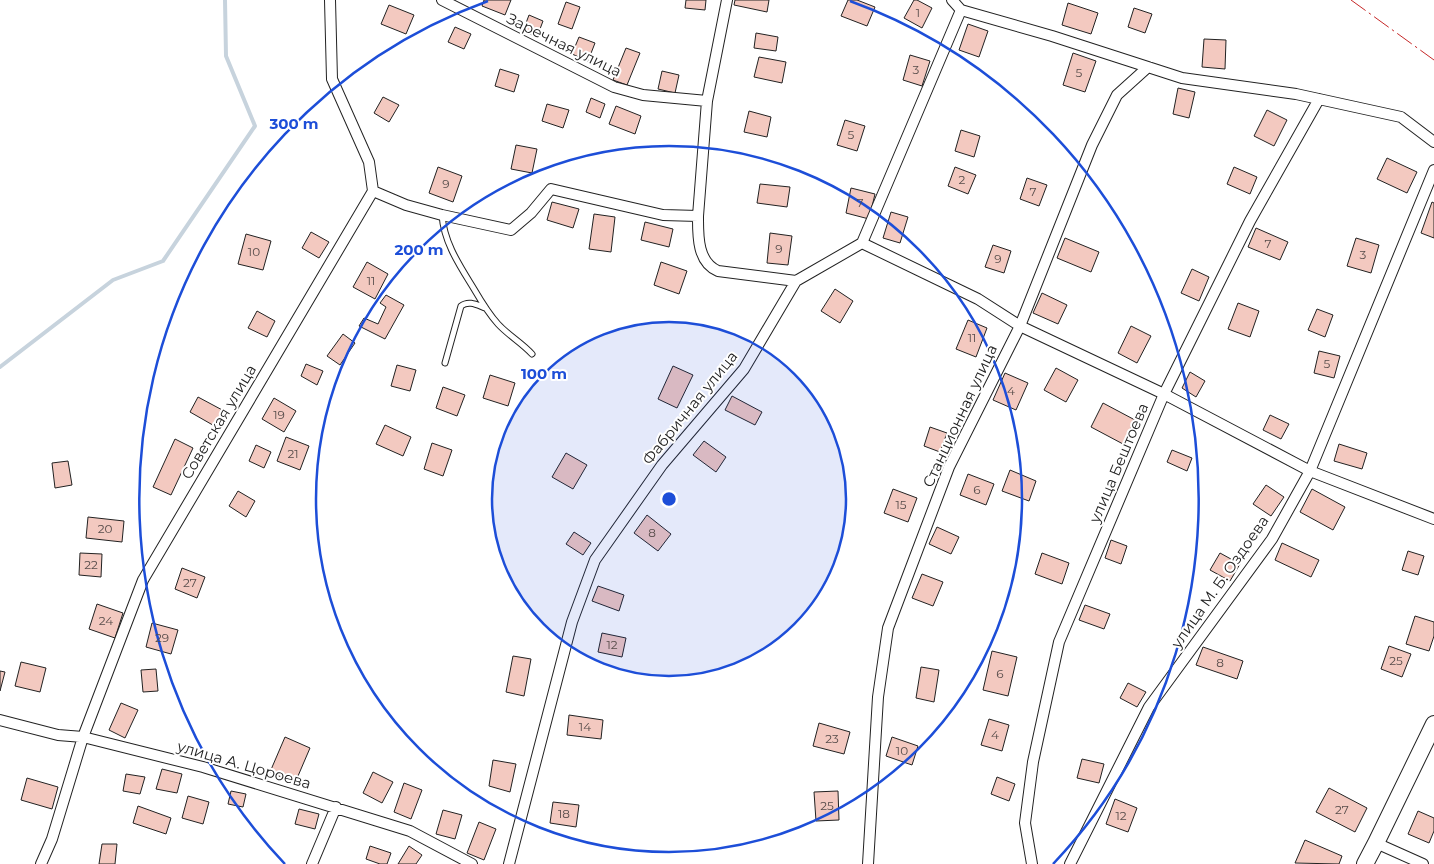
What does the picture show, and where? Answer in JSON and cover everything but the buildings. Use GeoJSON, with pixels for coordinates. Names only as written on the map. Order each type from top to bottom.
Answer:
{"type":"FeatureCollection","features":[{"type":"Feature","properties":{"kind":"main road"},"geometry":{"type":"LineString","coordinates":[[1365,864],[1434,724]]}},
{"type":"Feature","properties":{"kind":"street"},"geometry":{"type":"LineString","coordinates":[[330,0],[332,79],[368,162],[373,191],[406,205],[511,230],[531,213],[551,189],[667,216],[684,214],[698,216]]}},
{"type":"Feature","properties":{"kind":"street","name":"Заречная улица"},"geometry":{"type":"LineString","coordinates":[[442,0],[614,88],[643,95],[708,101]]}},
{"type":"Feature","properties":{"kind":"street"},"geometry":{"type":"LineString","coordinates":[[726,0],[708,101],[698,216],[698,234],[701,249],[705,260],[712,268],[723,272],[796,281]]}},
{"type":"Feature","properties":{"kind":"street"},"geometry":{"type":"LineString","coordinates":[[952,0],[961,10],[1052,36],[1182,78],[1296,94],[1401,117],[1434,142]]}},
{"type":"Feature","properties":{"kind":"street"},"geometry":{"type":"LineString","coordinates":[[961,10],[862,243],[978,299],[1020,326],[1164,394],[1310,471],[1434,520]]}},
{"type":"Feature","properties":{"kind":"street","name":"Станционная улица"},"geometry":{"type":"LineString","coordinates":[[868,864],[878,697],[888,628],[949,467],[1020,326],[1092,145],[1117,95],[1148,67]]}},
{"type":"Feature","properties":{"kind":"street","name":"улица Бештоева"},"geometry":{"type":"LineString","coordinates":[[1032,864],[1025,824],[1033,762],[1059,642],[1164,394],[1250,221],[1319,99]]}},
{"type":"Feature","properties":{"kind":"street","name":"улица М. Б. Оздоева"},"geometry":{"type":"LineString","coordinates":[[1070,864],[1149,707],[1272,539],[1310,471],[1434,170]]}},
{"type":"Feature","properties":{"kind":"street","name":"Советская улица"},"geometry":{"type":"LineString","coordinates":[[41,864],[52,839],[83,737],[143,580],[373,191]]}},
{"type":"Feature","properties":{"kind":"street","name":"Фабричная улица"},"geometry":{"type":"LineString","coordinates":[[509,864],[572,622],[595,560],[662,465],[744,369],[796,281],[862,243]]}},
{"type":"Feature","properties":{"kind":"street","name":"улица А. Цороева"},"geometry":{"type":"LineString","coordinates":[[0,720],[58,736],[83,737],[203,767],[336,807],[410,831],[472,864]]}},
{"type":"Feature","properties":{"kind":"street"},"geometry":{"type":"LineString","coordinates":[[312,864],[336,807]]}},
{"type":"Feature","properties":{"kind":"street"},"geometry":{"type":"LineString","coordinates":[[1376,843],[1423,864]]}},
{"type":"Feature","properties":{"kind":"lane"},"geometry":{"type":"LineString","coordinates":[[442,215],[442,224],[448,243],[485,308],[511,337],[524,345],[532,354]]}},
{"type":"Feature","properties":{"kind":"lane"},"geometry":{"type":"LineString","coordinates":[[445,363],[462,306],[469,303],[485,308]]}},
{"type":"Feature","properties":{"kind":"waterway"},"geometry":{"type":"LineString","coordinates":[[0,367],[113,280],[163,261],[255,126],[226,56],[225,0]]}},
{"type":"Feature","properties":{"kind":"power"},"geometry":{"type":"LineString","coordinates":[[1351,0],[1434,60]]}}]}
